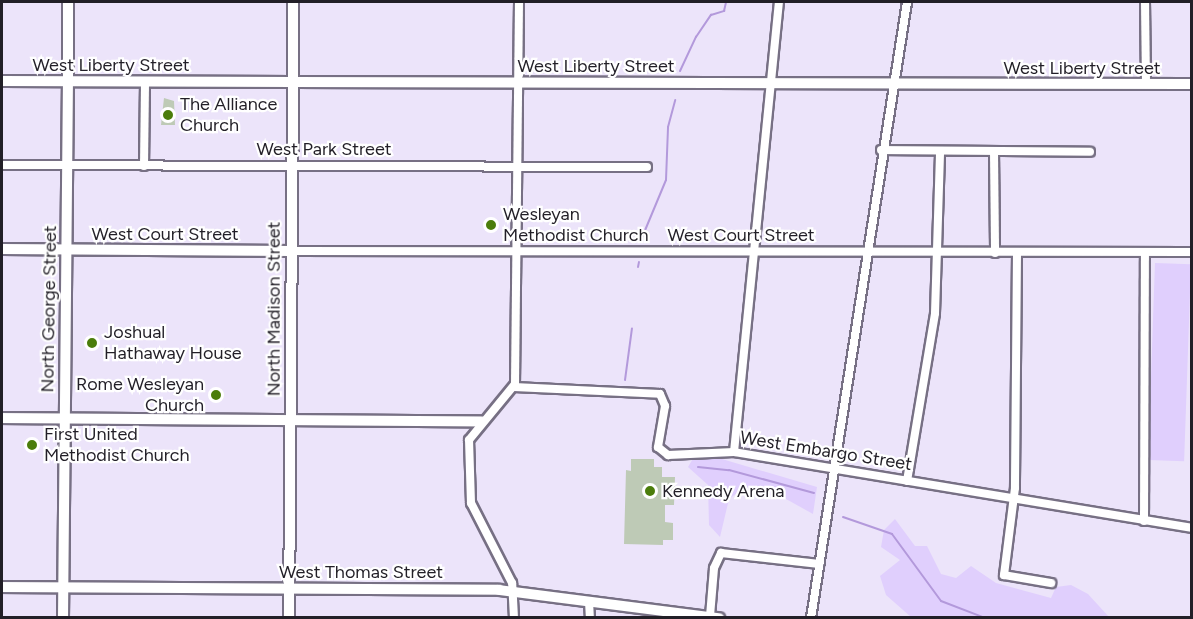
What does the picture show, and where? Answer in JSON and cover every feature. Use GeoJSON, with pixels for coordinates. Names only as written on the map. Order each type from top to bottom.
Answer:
{"type":"FeatureCollection","features":[{"type":"Feature","properties":{"kind":"street","name":"North George Street"},"geometry":{"type":"LineString","coordinates":[[63,618],[68,2]]}},
{"type":"Feature","properties":{"kind":"street","name":"North Madison Street"},"geometry":{"type":"LineString","coordinates":[[289,618],[293,2]]}},
{"type":"Feature","properties":{"kind":"street"},"geometry":{"type":"LineString","coordinates":[[514,618],[514,591],[471,503],[469,440],[481,421],[514,387],[519,2]]}},
{"type":"Feature","properties":{"kind":"street"},"geometry":{"type":"LineString","coordinates":[[734,452],[778,2]]}},
{"type":"Feature","properties":{"kind":"street"},"geometry":{"type":"LineString","coordinates":[[811,618],[881,150],[895,84],[907,2]]}},
{"type":"Feature","properties":{"kind":"street"},"geometry":{"type":"LineString","coordinates":[[1145,2],[1146,84]]}},
{"type":"Feature","properties":{"kind":"street","name":"West Liberty Street"},"geometry":{"type":"LineString","coordinates":[[2,81],[1191,84]]}},
{"type":"Feature","properties":{"kind":"street"},"geometry":{"type":"LineString","coordinates":[[144,82],[144,166]]}},
{"type":"Feature","properties":{"kind":"street"},"geometry":{"type":"LineString","coordinates":[[881,150],[1090,152]]}},
{"type":"Feature","properties":{"kind":"street"},"geometry":{"type":"LineString","coordinates":[[907,481],[935,313],[940,152]]}},
{"type":"Feature","properties":{"kind":"street"},"geometry":{"type":"LineString","coordinates":[[994,152],[995,253]]}},
{"type":"Feature","properties":{"kind":"street","name":"West Park Street"},"geometry":{"type":"LineString","coordinates":[[2,165],[647,166]]}},
{"type":"Feature","properties":{"kind":"street","name":"West Court Street"},"geometry":{"type":"LineString","coordinates":[[2,249],[1191,252]]}},
{"type":"Feature","properties":{"kind":"street"},"geometry":{"type":"LineString","coordinates":[[1144,521],[1145,252]]}},
{"type":"Feature","properties":{"kind":"street"},"geometry":{"type":"LineString","coordinates":[[1017,253],[1014,498],[1004,575],[1051,583]]}},
{"type":"Feature","properties":{"kind":"street","name":"West Embargo Street"},"geometry":{"type":"LineString","coordinates":[[514,387],[653,392],[664,400],[657,440],[664,454],[734,452],[1191,528]]}},
{"type":"Feature","properties":{"kind":"street"},"geometry":{"type":"LineString","coordinates":[[2,418],[481,421]]}},
{"type":"Feature","properties":{"kind":"street"},"geometry":{"type":"LineString","coordinates":[[715,617],[714,568],[721,553],[819,564]]}},
{"type":"Feature","properties":{"kind":"street","name":"West Thomas Street"},"geometry":{"type":"LineString","coordinates":[[2,587],[514,591],[715,617]]}},
{"type":"Feature","properties":{"kind":"street"},"geometry":{"type":"LineString","coordinates":[[589,601],[590,618]]}},
{"type":"Feature","properties":{"kind":"shaded area"},"geometry":{"type":"Polygon","coordinates":[[[1155,263],[1191,264],[1184,461],[1148,460],[1155,263]]]}},
{"type":"Feature","properties":{"kind":"shaded area"},"geometry":{"type":"Polygon","coordinates":[[[694,457],[722,459],[817,487],[813,514],[777,494],[762,498],[740,491],[729,499],[720,537],[709,525],[708,485],[688,467],[694,457]]]}},
{"type":"Feature","properties":{"kind":"shaded area"},"geometry":{"type":"Polygon","coordinates":[[[895,519],[915,546],[927,546],[941,574],[956,578],[971,566],[996,583],[1051,598],[1056,587],[1071,585],[1088,594],[1109,617],[911,617],[886,595],[880,576],[900,560],[881,547],[884,530],[895,519]]]}},
{"type":"Feature","properties":{"kind":"building","name":"The Alliance Church"},"geometry":{"type":"Polygon","coordinates":[[[164,98],[174,101],[175,125],[161,125],[164,98]]]}},
{"type":"Feature","properties":{"kind":"building","name":"Kennedy Arena"},"geometry":{"type":"Polygon","coordinates":[[[631,459],[654,459],[654,467],[662,467],[662,477],[675,477],[674,505],[665,505],[665,522],[673,523],[673,540],[663,540],[663,545],[624,544],[626,470],[631,471],[631,459]]]}},
{"type":"Feature","properties":{"kind":"waterway"},"geometry":{"type":"LineString","coordinates":[[680,71],[696,37],[711,15],[724,11],[726,2]]}},
{"type":"Feature","properties":{"kind":"waterway"},"geometry":{"type":"LineString","coordinates":[[641,240],[666,180],[668,127],[675,100]]}},
{"type":"Feature","properties":{"kind":"waterway"},"geometry":{"type":"LineString","coordinates":[[638,267],[639,262]]}},
{"type":"Feature","properties":{"kind":"waterway"},"geometry":{"type":"LineString","coordinates":[[625,380],[632,328]]}},
{"type":"Feature","properties":{"kind":"waterway"},"geometry":{"type":"LineString","coordinates":[[698,467],[729,470],[814,493]]}},
{"type":"Feature","properties":{"kind":"waterway"},"geometry":{"type":"LineString","coordinates":[[843,517],[892,534],[941,601],[985,618]]}},
{"type":"Feature","properties":{"kind":"place","name":"The Alliance Church"},"geometry":{"type":"Point","coordinates":[168,115]}},
{"type":"Feature","properties":{"kind":"place","name":"Wesleyan Methodist Church"},"geometry":{"type":"Point","coordinates":[491,225]}},
{"type":"Feature","properties":{"kind":"place","name":"Joshual Hathaway House"},"geometry":{"type":"Point","coordinates":[92,343]}},
{"type":"Feature","properties":{"kind":"place","name":"Rome Wesleyan Church"},"geometry":{"type":"Point","coordinates":[216,395]}},
{"type":"Feature","properties":{"kind":"place","name":"First United Methodist Church"},"geometry":{"type":"Point","coordinates":[32,445]}},
{"type":"Feature","properties":{"kind":"place","name":"Kennedy Arena"},"geometry":{"type":"Point","coordinates":[650,491]}}]}
